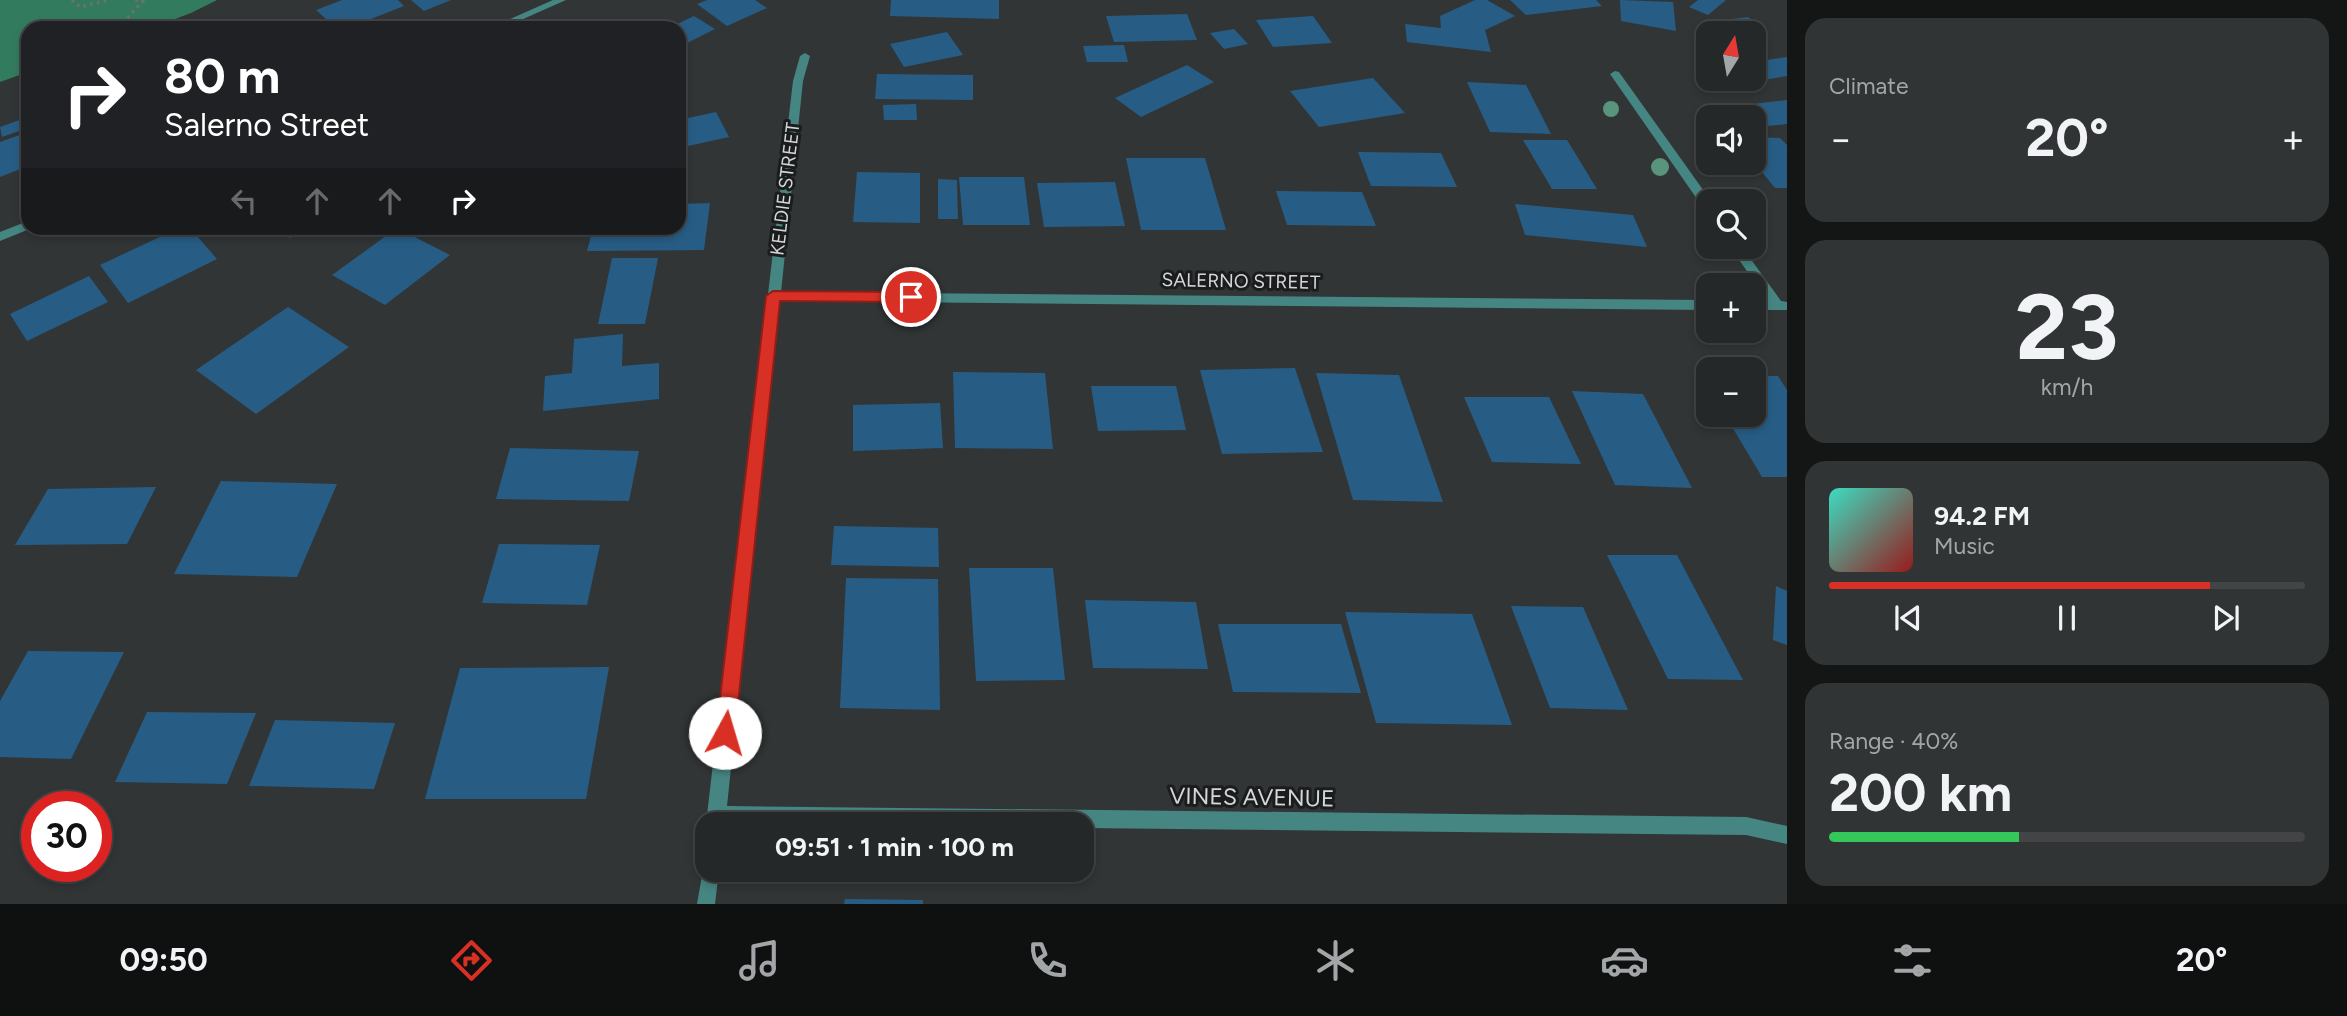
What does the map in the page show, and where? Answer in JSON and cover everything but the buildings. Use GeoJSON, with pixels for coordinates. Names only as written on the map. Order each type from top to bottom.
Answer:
{"type":"FeatureCollection","features":[{"type":"Feature","properties":{"kind":"street"},"geometry":{"type":"LineString","coordinates":[[512,21],[561,0]]}},
{"type":"Feature","properties":{"kind":"street","name":"KELDIE STREET"},"geometry":{"type":"LineString","coordinates":[[717,812],[773,296],[798,82],[805,56]]}},
{"type":"Feature","properties":{"kind":"street"},"geometry":{"type":"LineString","coordinates":[[1615,74],[1696,189]]}},
{"type":"Feature","properties":{"kind":"street"},"geometry":{"type":"LineString","coordinates":[[0,237],[21,228]]}},
{"type":"Feature","properties":{"kind":"street"},"geometry":{"type":"LineString","coordinates":[[1746,259],[1783,306]]}},
{"type":"Feature","properties":{"kind":"street","name":"SALERNO STREET"},"geometry":{"type":"LineString","coordinates":[[773,296],[1696,306]]}},
{"type":"Feature","properties":{"kind":"street","name":"VINES AVENUE"},"geometry":{"type":"LineString","coordinates":[[1094,822],[1746,826],[1787,835]]}},
{"type":"Feature","properties":{"kind":"street"},"geometry":{"type":"LineString","coordinates":[[706,904],[709,882]]}},
{"type":"Feature","properties":{"kind":"path"},"geometry":{"type":"LineString","coordinates":[[72,0],[80,7],[109,0]]}},
{"type":"Feature","properties":{"kind":"path"},"geometry":{"type":"LineString","coordinates":[[124,21],[143,1],[134,0]]}},
{"type":"Feature","properties":{"kind":"green space"},"geometry":{"type":"Polygon","coordinates":[[[0,0],[217,0],[170,21],[21,21],[21,74],[0,82],[0,0]]]}},
{"type":"Feature","properties":{"kind":"route"},"geometry":{"type":"LineString","coordinates":[[725,733],[773,296],[911,297]]}}]}
